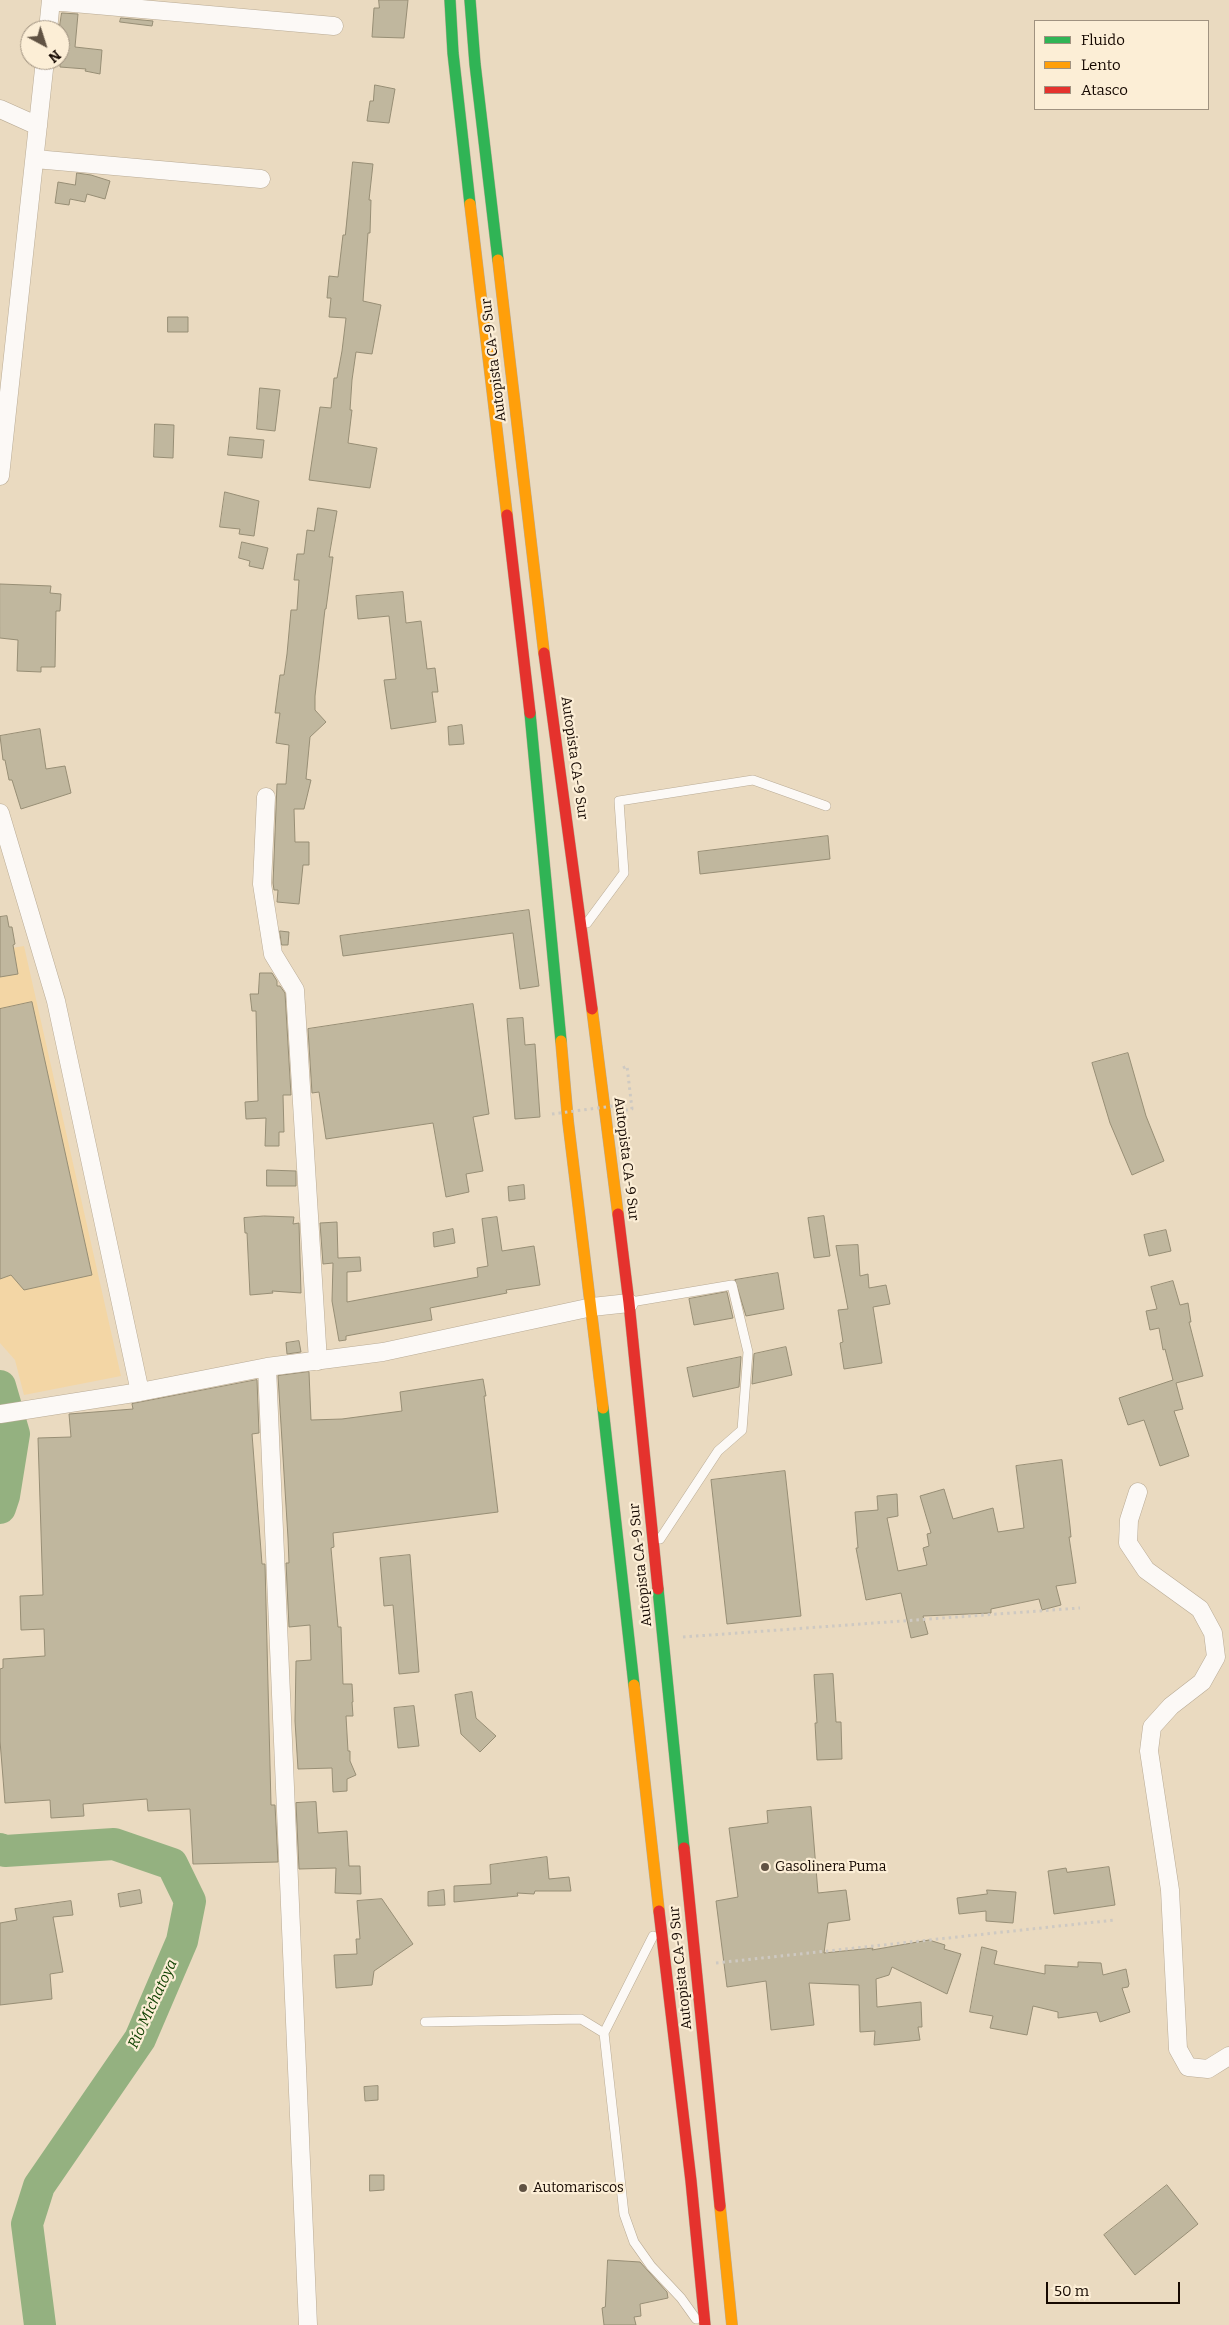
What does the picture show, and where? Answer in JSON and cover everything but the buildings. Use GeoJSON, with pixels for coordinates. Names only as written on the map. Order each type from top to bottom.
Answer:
{"type":"FeatureCollection","features":[{"type":"Feature","properties":{"kind":"highway","name":"Autopista CA-9 Sur"},"geometry":{"type":"LineString","coordinates":[[450,0],[453,53],[535,760],[568,1122],[592,1307],[660,1923],[691,2181],[705,2325]]}},
{"type":"Feature","properties":{"kind":"highway","name":"Autopista CA-9 Sur"},"geometry":{"type":"LineString","coordinates":[[470,0],[474,64],[534,577],[630,1303],[732,2325]]}},
{"type":"Feature","properties":{"kind":"street"},"geometry":{"type":"LineString","coordinates":[[49,20],[51,1],[334,26]]}},
{"type":"Feature","properties":{"kind":"street"},"geometry":{"type":"LineString","coordinates":[[0,476],[44,70]]}},
{"type":"Feature","properties":{"kind":"street"},"geometry":{"type":"LineString","coordinates":[[0,108],[38,126]]}},
{"type":"Feature","properties":{"kind":"street"},"geometry":{"type":"LineString","coordinates":[[35,159],[261,179]]}},
{"type":"Feature","properties":{"kind":"street"},"geometry":{"type":"LineString","coordinates":[[266,797],[262,884],[273,954],[294,990],[318,1361]]}},
{"type":"Feature","properties":{"kind":"street"},"geometry":{"type":"LineString","coordinates":[[0,813],[56,1001],[140,1392]]}},
{"type":"Feature","properties":{"kind":"street"},"geometry":{"type":"LineString","coordinates":[[0,1414],[140,1392],[267,1368],[383,1352],[592,1307],[630,1303]]}},
{"type":"Feature","properties":{"kind":"street"},"geometry":{"type":"LineString","coordinates":[[267,1368],[308,2325]]}},
{"type":"Feature","properties":{"kind":"street"},"geometry":{"type":"LineString","coordinates":[[1138,1492],[1129,1520],[1128,1543],[1146,1570],[1200,1609],[1213,1633],[1216,1657],[1202,1682],[1171,1706],[1152,1727],[1149,1751],[1170,1890],[1178,2049],[1188,2067],[1208,2069],[1229,2056]]}},
{"type":"Feature","properties":{"kind":"lane"},"geometry":{"type":"LineString","coordinates":[[582,929],[624,873],[619,801],[753,780],[826,806]]}},
{"type":"Feature","properties":{"kind":"lane"},"geometry":{"type":"LineString","coordinates":[[630,1303],[732,1285],[748,1352],[742,1430],[718,1451],[654,1548]]}},
{"type":"Feature","properties":{"kind":"lane"},"geometry":{"type":"LineString","coordinates":[[660,1923],[604,2033],[624,2214],[634,2242],[651,2266],[681,2298],[700,2325]]}},
{"type":"Feature","properties":{"kind":"lane"},"geometry":{"type":"LineString","coordinates":[[425,2022],[581,2019],[604,2033]]}},
{"type":"Feature","properties":{"kind":"path"},"geometry":{"type":"LineString","coordinates":[[552,1114],[628,1104],[623,1066],[627,1066],[632,1110]]}},
{"type":"Feature","properties":{"kind":"path"},"geometry":{"type":"LineString","coordinates":[[663,1638],[1080,1608]]}},
{"type":"Feature","properties":{"kind":"path"},"geometry":{"type":"LineString","coordinates":[[696,1965],[1115,1920]]}},
{"type":"Feature","properties":{"kind":"shaded area"},"geometry":{"type":"Polygon","coordinates":[[[24,946],[121,1376],[24,1395],[15,1360],[0,1343],[0,950],[24,946]]]}},
{"type":"Feature","properties":{"kind":"waterway","name":"Río Michatoya"},"geometry":{"type":"LineString","coordinates":[[0,1386],[14,1434],[4,1496],[0,1508]]}},
{"type":"Feature","properties":{"kind":"waterway","name":"Río Michatoya"},"geometry":{"type":"LineString","coordinates":[[0,1849],[5,1851],[114,1844],[172,1864],[190,1901],[182,1941],[140,2039],[39,2186],[27,2224],[40,2325]]}},
{"type":"Feature","properties":{"kind":"traffic: fast"},"geometry":{"type":"LineString","coordinates":[[450,0],[453,53],[470,204]]}},
{"type":"Feature","properties":{"kind":"traffic: fast"},"geometry":{"type":"LineString","coordinates":[[470,0],[475,64],[498,260]]}},
{"type":"Feature","properties":{"kind":"traffic: fast"},"geometry":{"type":"LineString","coordinates":[[530,713],[561,1041]]}},
{"type":"Feature","properties":{"kind":"traffic: fast"},"geometry":{"type":"LineString","coordinates":[[603,1408],[634,1685]]}},
{"type":"Feature","properties":{"kind":"traffic: fast"},"geometry":{"type":"LineString","coordinates":[[658,1589],[684,1848]]}},
{"type":"Feature","properties":{"kind":"traffic: slow"},"geometry":{"type":"LineString","coordinates":[[470,204],[507,515]]}},
{"type":"Feature","properties":{"kind":"traffic: slow"},"geometry":{"type":"LineString","coordinates":[[498,260],[544,653]]}},
{"type":"Feature","properties":{"kind":"traffic: slow"},"geometry":{"type":"LineString","coordinates":[[592,1009],[618,1214]]}},
{"type":"Feature","properties":{"kind":"traffic: slow"},"geometry":{"type":"LineString","coordinates":[[561,1041],[568,1121],[603,1408]]}},
{"type":"Feature","properties":{"kind":"traffic: slow"},"geometry":{"type":"LineString","coordinates":[[634,1685],[659,1911]]}},
{"type":"Feature","properties":{"kind":"traffic: slow"},"geometry":{"type":"LineString","coordinates":[[720,2206],[732,2325]]}},
{"type":"Feature","properties":{"kind":"traffic: jam"},"geometry":{"type":"LineString","coordinates":[[507,515],[530,713]]}},
{"type":"Feature","properties":{"kind":"traffic: jam"},"geometry":{"type":"LineString","coordinates":[[544,653],[592,1009]]}},
{"type":"Feature","properties":{"kind":"traffic: jam"},"geometry":{"type":"LineString","coordinates":[[618,1214],[658,1589]]}},
{"type":"Feature","properties":{"kind":"traffic: jam"},"geometry":{"type":"LineString","coordinates":[[684,1848],[720,2206]]}},
{"type":"Feature","properties":{"kind":"traffic: jam"},"geometry":{"type":"LineString","coordinates":[[659,1911],[691,2181],[705,2325]]}},
{"type":"Feature","properties":{"kind":"place","name":"Gasolinera Puma"},"geometry":{"type":"Point","coordinates":[765,1867]}},
{"type":"Feature","properties":{"kind":"place","name":"Automariscos"},"geometry":{"type":"Point","coordinates":[523,2188]}}]}
